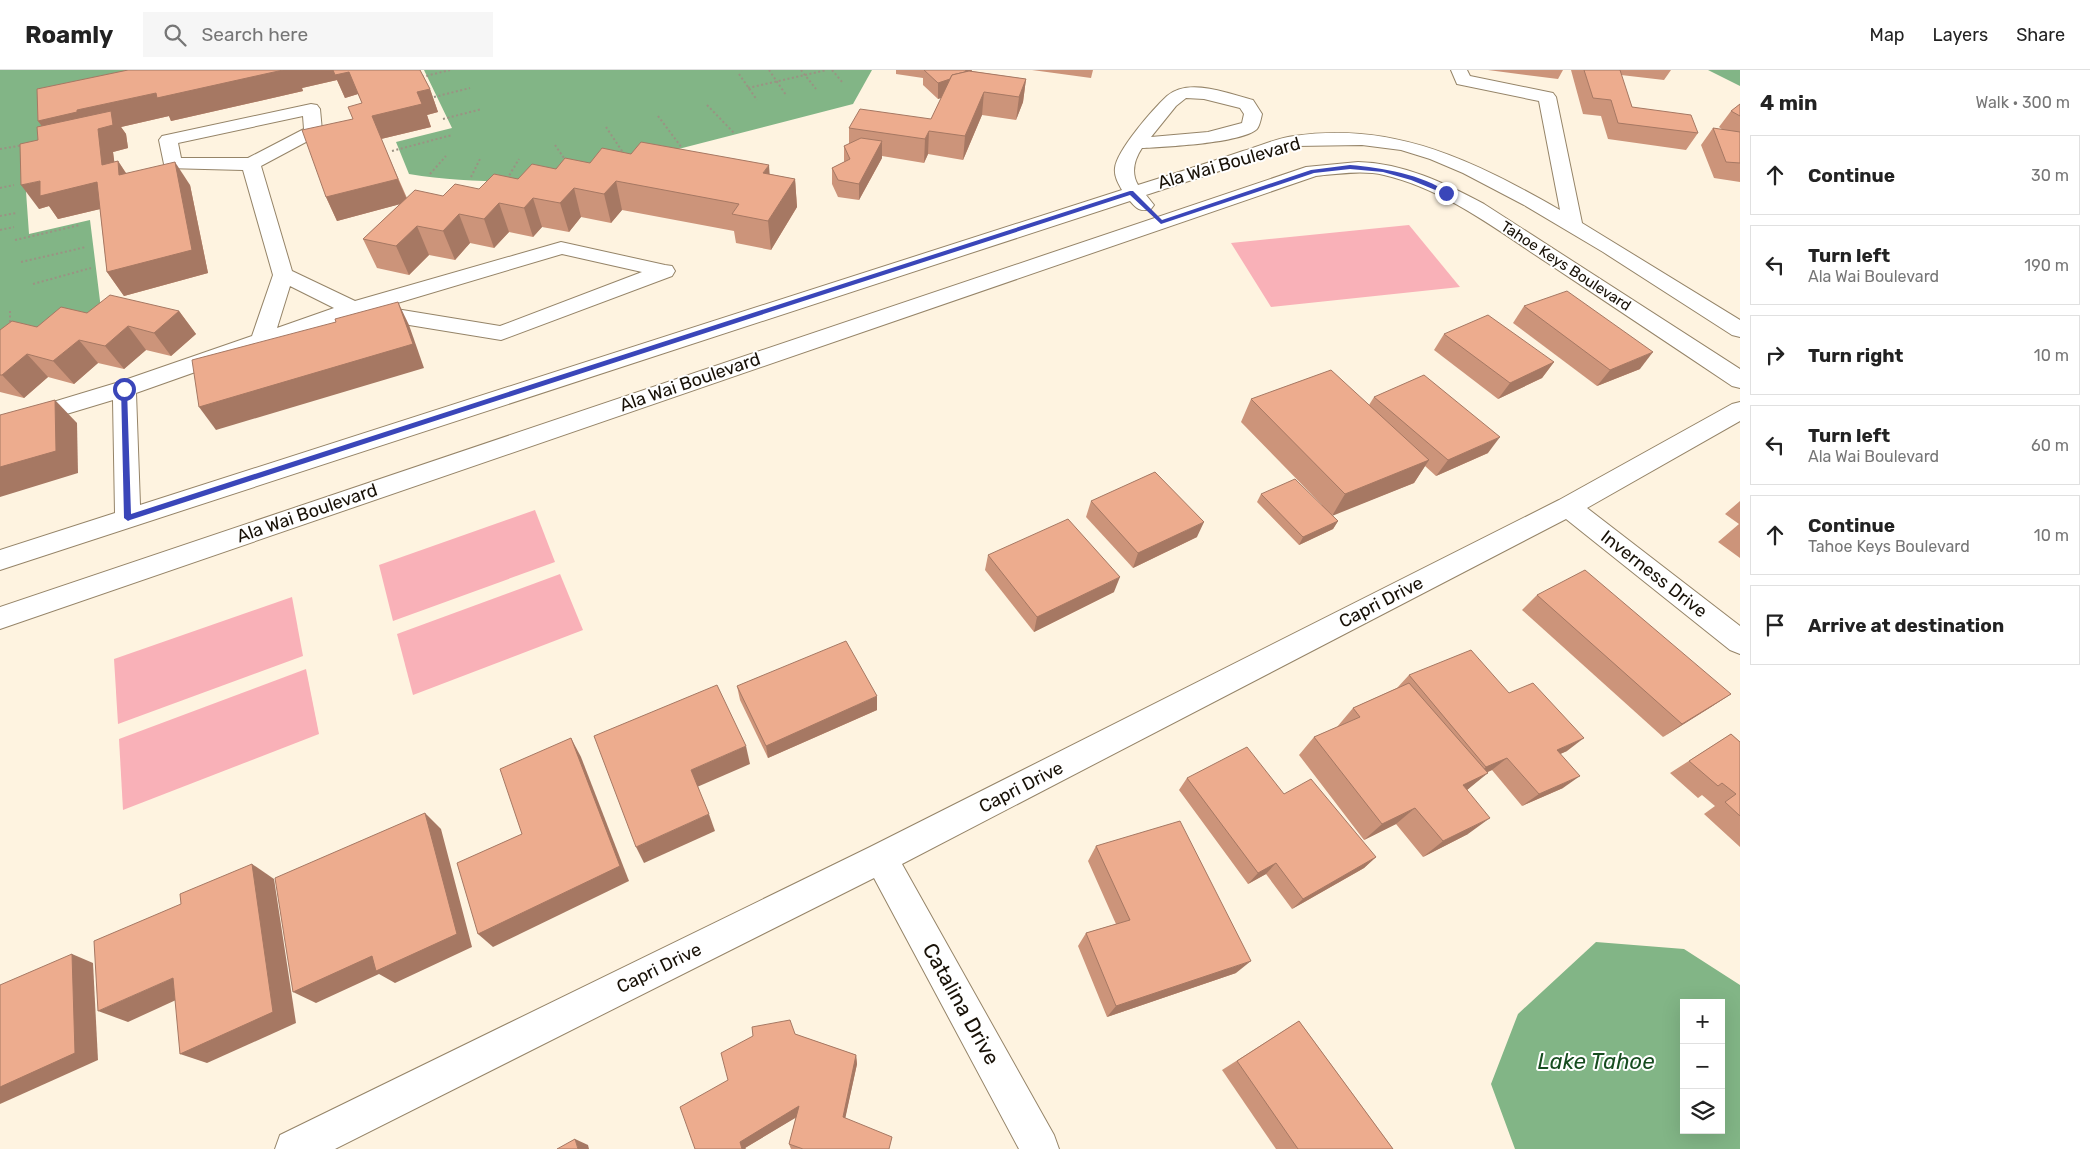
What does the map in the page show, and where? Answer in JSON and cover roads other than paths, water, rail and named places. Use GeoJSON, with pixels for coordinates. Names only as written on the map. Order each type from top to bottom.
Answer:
{"type":"FeatureCollection","features":[{"type":"Feature","properties":{"kind":"street"},"geometry":{"type":"LineString","coordinates":[[1459,70],[1463,80],[1548,97],[1573,225]]}},
{"type":"Feature","properties":{"kind":"street"},"geometry":{"type":"LineString","coordinates":[[1136,143],[1200,140],[1228,135],[1250,126],[1253,114],[1247,104],[1220,97],[1191,93],[1178,95],[1136,143],[1125,158],[1123,172],[1132,192],[1161,222]]}},
{"type":"Feature","properties":{"kind":"street"},"geometry":{"type":"LineString","coordinates":[[311,109],[314,131],[251,164],[173,164],[168,140],[311,109]]}},
{"type":"Feature","properties":{"kind":"street","name":"Ala Wai Boulevard"},"geometry":{"type":"LineString","coordinates":[[0,560],[1294,141],[1332,138],[1377,141]]}},
{"type":"Feature","properties":{"kind":"street","name":"Tahoe Keys Boulevard"},"geometry":{"type":"LineString","coordinates":[[1377,141],[1433,154],[1486,177],[1573,225],[1740,330]]}},
{"type":"Feature","properties":{"kind":"street"},"geometry":{"type":"LineString","coordinates":[[251,164],[283,275],[261,342]]}},
{"type":"Feature","properties":{"kind":"street","name":"Ala Wai Boulevard"},"geometry":{"type":"LineString","coordinates":[[0,618],[1313,171],[1350,167],[1384,170]]}},
{"type":"Feature","properties":{"kind":"street","name":"Tahoe Keys Boulevard"},"geometry":{"type":"LineString","coordinates":[[1384,170],[1413,178],[1446,193],[1501,224],[1740,380]]}},
{"type":"Feature","properties":{"kind":"street"},"geometry":{"type":"LineString","coordinates":[[0,426],[124,389],[353,309],[561,248],[665,271],[501,333],[353,309],[283,275]]}},
{"type":"Feature","properties":{"kind":"street"},"geometry":{"type":"LineString","coordinates":[[124,389],[128,518]]}},
{"type":"Feature","properties":{"kind":"street","name":"Capri Drive"},"geometry":{"type":"LineString","coordinates":[[294,1149],[882,858],[1568,507],[1740,410]]}},
{"type":"Feature","properties":{"kind":"street","name":"Inverness Drive"},"geometry":{"type":"LineString","coordinates":[[1568,507],[1740,642]]}},
{"type":"Feature","properties":{"kind":"street","name":"Catalina Drive"},"geometry":{"type":"LineString","coordinates":[[882,858],[1040,1149]]}},
{"type":"Feature","properties":{"kind":"water"},"geometry":{"type":"Polygon","coordinates":[[[0,70],[220,70],[44,144],[23,149],[29,234],[90,220],[102,317],[0,346],[0,70]]]}},
{"type":"Feature","properties":{"kind":"water"},"geometry":{"type":"Polygon","coordinates":[[[424,70],[872,70],[853,104],[554,181],[481,181],[409,174],[396,142],[452,128],[424,70]]]}},
{"type":"Feature","properties":{"kind":"water"},"geometry":{"type":"Polygon","coordinates":[[[1708,70],[1740,70],[1740,86],[1708,70]]]}},
{"type":"Feature","properties":{"kind":"water","name":"Lake Tahoe"},"geometry":{"type":"Polygon","coordinates":[[[1596,942],[1684,949],[1740,985],[1740,1149],[1515,1149],[1491,1084],[1518,1014],[1596,942]]]}}]}
